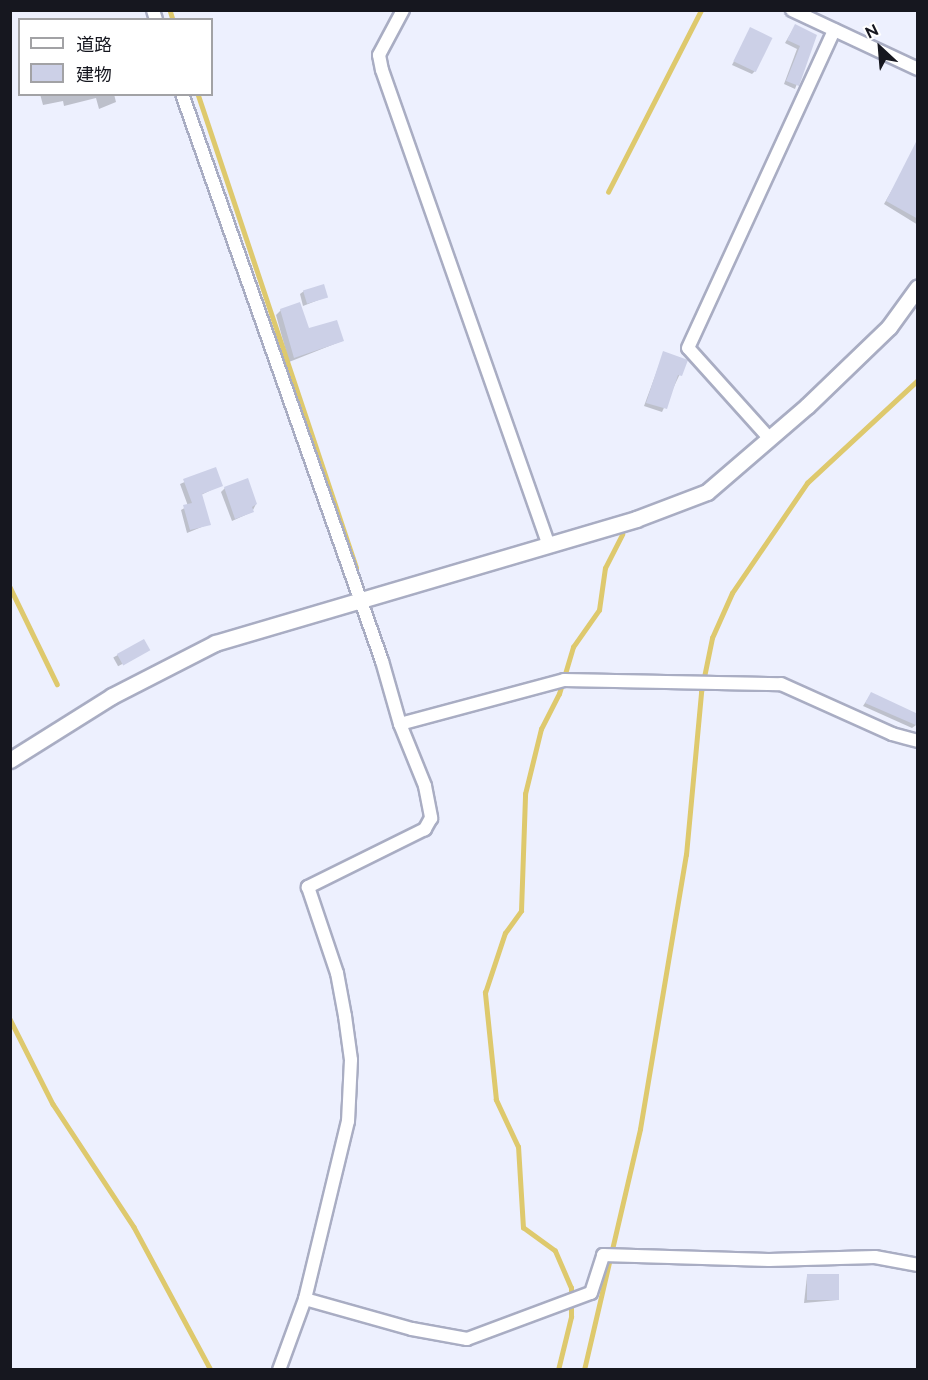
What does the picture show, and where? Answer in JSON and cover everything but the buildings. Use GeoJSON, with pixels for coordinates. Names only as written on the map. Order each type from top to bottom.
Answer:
{"type":"FeatureCollection","features":[{"type":"Feature","properties":{"kind":"street"},"geometry":{"type":"LineString","coordinates":[[403,10],[379,55],[382,70],[548,543]]}},
{"type":"Feature","properties":{"kind":"street"},"geometry":{"type":"LineString","coordinates":[[792,10],[918,69]]}},
{"type":"Feature","properties":{"kind":"street"},"geometry":{"type":"LineString","coordinates":[[770,439],[688,348],[834,30]]}},
{"type":"Feature","properties":{"kind":"street"},"geometry":{"type":"LineString","coordinates":[[183,96],[359,600],[400,724],[425,786],[431,818],[425,829],[308,887],[337,973],[351,1060],[348,1121],[305,1299],[279,1370]]}},
{"type":"Feature","properties":{"kind":"street"},"geometry":{"type":"LineString","coordinates":[[10,760],[112,696],[215,643],[672,508],[707,492],[770,439],[889,327],[918,287]]}},
{"type":"Feature","properties":{"kind":"street"},"geometry":{"type":"LineString","coordinates":[[400,724],[564,680],[781,684],[892,734],[918,741]]}},
{"type":"Feature","properties":{"kind":"street"},"geometry":{"type":"LineString","coordinates":[[305,1299],[412,1329],[467,1339],[591,1293],[603,1255],[769,1260],[875,1257],[918,1265]]}},
{"type":"Feature","properties":{"kind":"waterway"},"geometry":{"type":"LineString","coordinates":[[170,10],[172,18]]}},
{"type":"Feature","properties":{"kind":"waterway"},"geometry":{"type":"LineString","coordinates":[[608,192],[701,10]]}},
{"type":"Feature","properties":{"kind":"waterway"},"geometry":{"type":"LineString","coordinates":[[199,96],[356,567]]}},
{"type":"Feature","properties":{"kind":"waterway"},"geometry":{"type":"LineString","coordinates":[[584,1370],[640,1129],[686,855],[701,692],[712,638],[732,593],[807,483],[918,380]]}},
{"type":"Feature","properties":{"kind":"waterway"},"geometry":{"type":"LineString","coordinates":[[558,1370],[571,1317],[571,1288],[555,1251],[523,1228],[518,1147],[496,1100],[485,993],[505,933],[521,911],[525,794],[541,729],[559,694],[573,647],[599,610],[605,568],[622,534]]}},
{"type":"Feature","properties":{"kind":"waterway"},"geometry":{"type":"LineString","coordinates":[[10,587],[57,684]]}},
{"type":"Feature","properties":{"kind":"waterway"},"geometry":{"type":"LineString","coordinates":[[10,1019],[53,1104],[134,1227],[211,1370]]}}]}
